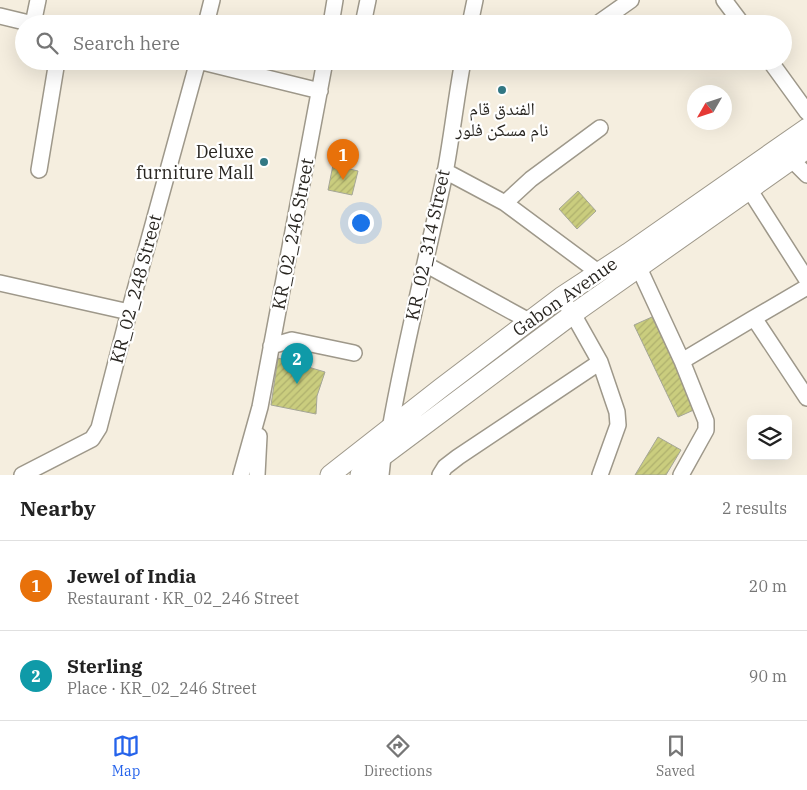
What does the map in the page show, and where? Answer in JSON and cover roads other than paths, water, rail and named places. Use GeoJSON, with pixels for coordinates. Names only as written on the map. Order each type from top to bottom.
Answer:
{"type":"FeatureCollection","features":[{"type":"Feature","properties":{"kind":"main road","name":"Gabon Avenue"},"geometry":{"type":"LineString","coordinates":[[330,475],[561,297],[628,253],[807,128]]}},
{"type":"Feature","properties":{"kind":"main road","name":"Gabon Avenue"},"geometry":{"type":"LineString","coordinates":[[360,475],[573,314],[800,155]]}},
{"type":"Feature","properties":{"kind":"street"},"geometry":{"type":"LineString","coordinates":[[35,15],[38,0]]}},
{"type":"Feature","properties":{"kind":"street"},"geometry":{"type":"LineString","coordinates":[[208,15],[212,0]]}},
{"type":"Feature","properties":{"kind":"street"},"geometry":{"type":"LineString","coordinates":[[332,15],[335,0]]}},
{"type":"Feature","properties":{"kind":"street"},"geometry":{"type":"LineString","coordinates":[[365,15],[368,0]]}},
{"type":"Feature","properties":{"kind":"street"},"geometry":{"type":"LineString","coordinates":[[472,15],[475,0]]}},
{"type":"Feature","properties":{"kind":"street"},"geometry":{"type":"LineString","coordinates":[[610,15],[631,0]]}},
{"type":"Feature","properties":{"kind":"street"},"geometry":{"type":"LineString","coordinates":[[724,0],[735,15]]}},
{"type":"Feature","properties":{"kind":"street"},"geometry":{"type":"LineString","coordinates":[[0,16],[15,20]]}},
{"type":"Feature","properties":{"kind":"street"},"geometry":{"type":"LineString","coordinates":[[39,170],[56,70]]}},
{"type":"Feature","properties":{"kind":"street","name":"KR_02_248 Street"},"geometry":{"type":"LineString","coordinates":[[22,475],[92,439],[99,428],[196,70]]}},
{"type":"Feature","properties":{"kind":"street"},"geometry":{"type":"LineString","coordinates":[[236,70],[320,90]]}},
{"type":"Feature","properties":{"kind":"street","name":"KR_02_246 Street"},"geometry":{"type":"LineString","coordinates":[[241,475],[260,407],[323,70]]}},
{"type":"Feature","properties":{"kind":"street","name":"KR_02_314 Street"},"geometry":{"type":"LineString","coordinates":[[390,429],[401,365],[445,171],[461,70]]}},
{"type":"Feature","properties":{"kind":"street"},"geometry":{"type":"LineString","coordinates":[[777,70],[807,112]]}},
{"type":"Feature","properties":{"kind":"street"},"geometry":{"type":"LineString","coordinates":[[505,203],[531,179],[600,128]]}},
{"type":"Feature","properties":{"kind":"street"},"geometry":{"type":"LineString","coordinates":[[800,155],[807,175]]}},
{"type":"Feature","properties":{"kind":"street"},"geometry":{"type":"LineString","coordinates":[[445,171],[505,203],[598,272]]}},
{"type":"Feature","properties":{"kind":"street"},"geometry":{"type":"LineString","coordinates":[[749,190],[807,280]]}},
{"type":"Feature","properties":{"kind":"street"},"geometry":{"type":"LineString","coordinates":[[425,264],[529,321]]}},
{"type":"Feature","properties":{"kind":"street"},"geometry":{"type":"LineString","coordinates":[[639,268],[682,361],[706,421],[706,430],[681,475]]}},
{"type":"Feature","properties":{"kind":"street"},"geometry":{"type":"LineString","coordinates":[[0,284],[129,312]]}},
{"type":"Feature","properties":{"kind":"street"},"geometry":{"type":"LineString","coordinates":[[682,361],[807,286]]}},
{"type":"Feature","properties":{"kind":"street"},"geometry":{"type":"LineString","coordinates":[[561,297],[573,314],[600,362],[617,412],[618,426],[600,475]]}},
{"type":"Feature","properties":{"kind":"street"},"geometry":{"type":"LineString","coordinates":[[754,318],[807,398]]}},
{"type":"Feature","properties":{"kind":"street"},"geometry":{"type":"LineString","coordinates":[[272,346],[292,340],[354,353]]}},
{"type":"Feature","properties":{"kind":"street"},"geometry":{"type":"LineString","coordinates":[[440,475],[445,467],[458,457],[600,362]]}},
{"type":"Feature","properties":{"kind":"street","name":"KR_02_246 Street"},"geometry":{"type":"LineString","coordinates":[[257,475],[260,407]]}},
{"type":"Feature","properties":{"kind":"street"},"geometry":{"type":"LineString","coordinates":[[381,475],[383,456]]}},
{"type":"Feature","properties":{"kind":"place","name":"الفندق قام نام مسكن فلور"},"geometry":{"type":"Point","coordinates":[502,90]}},
{"type":"Feature","properties":{"kind":"place","name":"Deluxe furniture Mall"},"geometry":{"type":"Point","coordinates":[264,162]}},
{"type":"Feature","properties":{"kind":"place","name":"Jewel of India"},"geometry":{"type":"Point","coordinates":[343,180]}},
{"type":"Feature","properties":{"kind":"place","name":"Sterling"},"geometry":{"type":"Point","coordinates":[297,384]}}]}
